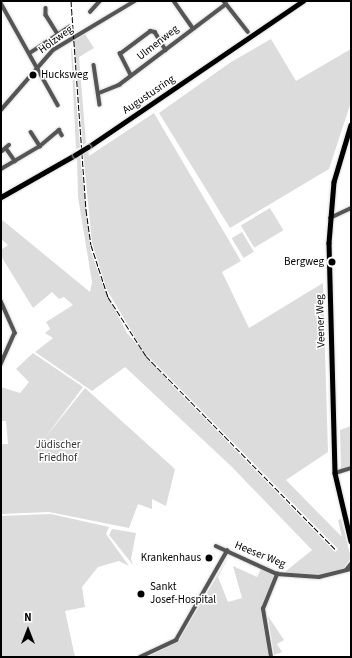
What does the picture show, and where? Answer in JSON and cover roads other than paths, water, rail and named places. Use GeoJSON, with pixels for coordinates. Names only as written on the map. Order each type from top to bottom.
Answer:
{"type":"FeatureCollection","features":[{"type":"Feature","properties":{"kind":"main road","name":"Augustusring"},"geometry":{"type":"LineString","coordinates":[[1,197],[88,147],[303,1]]}},
{"type":"Feature","properties":{"kind":"main road","name":"Veener Weg"},"geometry":{"type":"LineString","coordinates":[[351,125],[336,169],[330,218],[335,473],[344,519],[351,541]]}},
{"type":"Feature","properties":{"kind":"street"},"geometry":{"type":"LineString","coordinates":[[90,12],[100,1]]}},
{"type":"Feature","properties":{"kind":"street","name":"Holzweg"},"geometry":{"type":"LineString","coordinates":[[1,110],[37,66],[61,45],[135,1]]}},
{"type":"Feature","properties":{"kind":"street"},"geometry":{"type":"LineString","coordinates":[[174,1],[192,27]]}},
{"type":"Feature","properties":{"kind":"street"},"geometry":{"type":"LineString","coordinates":[[225,2],[248,32]]}},
{"type":"Feature","properties":{"kind":"street","name":"Ulmenweg"},"geometry":{"type":"LineString","coordinates":[[99,93],[114,88],[131,76],[166,50],[192,27],[225,2]]}},
{"type":"Feature","properties":{"kind":"street"},"geometry":{"type":"LineString","coordinates":[[1,3],[58,106]]}},
{"type":"Feature","properties":{"kind":"street"},"geometry":{"type":"LineString","coordinates":[[46,8],[46,14],[58,34]]}},
{"type":"Feature","properties":{"kind":"street"},"geometry":{"type":"LineString","coordinates":[[30,53],[69,27]]}},
{"type":"Feature","properties":{"kind":"street"},"geometry":{"type":"LineString","coordinates":[[131,76],[120,54],[150,31],[155,32],[166,50]]}},
{"type":"Feature","properties":{"kind":"street"},"geometry":{"type":"LineString","coordinates":[[94,65],[100,105]]}},
{"type":"Feature","properties":{"kind":"street"},"geometry":{"type":"LineString","coordinates":[[1,169],[40,146],[58,129],[62,135]]}},
{"type":"Feature","properties":{"kind":"street"},"geometry":{"type":"LineString","coordinates":[[31,132],[40,146]]}},
{"type":"Feature","properties":{"kind":"street"},"geometry":{"type":"LineString","coordinates":[[2,151],[7,147],[14,161]]}},
{"type":"Feature","properties":{"kind":"street"},"geometry":{"type":"LineString","coordinates":[[330,218],[351,208]]}},
{"type":"Feature","properties":{"kind":"street"},"geometry":{"type":"LineString","coordinates":[[1,301],[15,333],[2,362]]}},
{"type":"Feature","properties":{"kind":"street"},"geometry":{"type":"LineString","coordinates":[[335,473],[351,468]]}},
{"type":"Feature","properties":{"kind":"street"},"geometry":{"type":"LineString","coordinates":[[344,519],[351,517]]}},
{"type":"Feature","properties":{"kind":"street","name":"Heeser Weg"},"geometry":{"type":"LineString","coordinates":[[216,546],[277,574],[311,577],[351,569]]}},
{"type":"Feature","properties":{"kind":"street"},"geometry":{"type":"LineString","coordinates":[[140,657],[164,648],[176,640],[226,551]]}},
{"type":"Feature","properties":{"kind":"street"},"geometry":{"type":"LineString","coordinates":[[345,571],[351,564]]}},
{"type":"Feature","properties":{"kind":"street"},"geometry":{"type":"LineString","coordinates":[[271,657],[263,609],[277,574]]}},
{"type":"Feature","properties":{"kind":"railway"},"geometry":{"type":"LineString","coordinates":[[71,1],[86,210],[91,245],[108,297],[146,356],[335,549]]}},
{"type":"Feature","properties":{"kind":"place","name":"Hucksweg"},"geometry":{"type":"Point","coordinates":[33,75]}},
{"type":"Feature","properties":{"kind":"place","name":"Bergweg"},"geometry":{"type":"Point","coordinates":[332,262]}},
{"type":"Feature","properties":{"kind":"place","name":"Krankenhaus"},"geometry":{"type":"Point","coordinates":[209,558]}},
{"type":"Feature","properties":{"kind":"place","name":"Sankt Josef-Hospital"},"geometry":{"type":"Point","coordinates":[141,594]}},
{"type":"Feature","properties":{"kind":"park label","name":"Jüdischer Friedhof"},"geometry":{"type":"Point","coordinates":[58,452]}}]}
